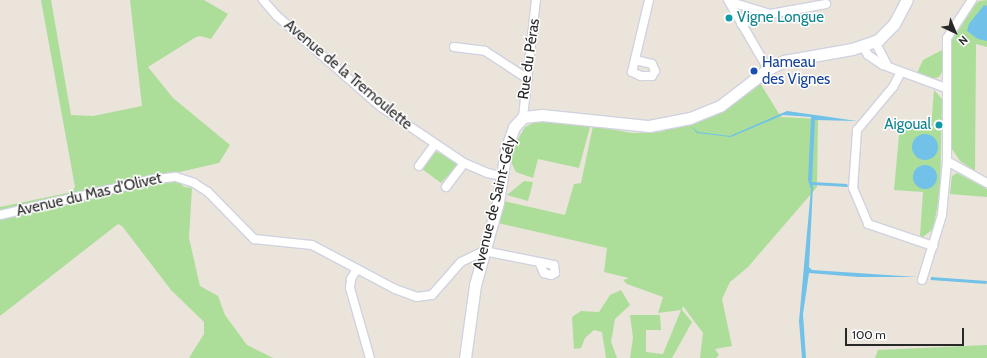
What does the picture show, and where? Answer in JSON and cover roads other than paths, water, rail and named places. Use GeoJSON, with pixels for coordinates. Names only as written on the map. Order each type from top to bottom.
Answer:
{"type":"FeatureCollection","features":[{"type":"Feature","properties":{"kind":"street","name":"Avenue de la Tremoulette"},"geometry":{"type":"LineString","coordinates":[[263,0],[277,16],[377,103],[464,163],[487,173],[502,176]]}},
{"type":"Feature","properties":{"kind":"street","name":"Rue du Péras"},"geometry":{"type":"LineString","coordinates":[[523,117],[522,109],[528,79],[536,0]]}},
{"type":"Feature","properties":{"kind":"street"},"geometry":{"type":"LineString","coordinates":[[635,60],[649,0]]}},
{"type":"Feature","properties":{"kind":"street","name":"Avenue de Saint-Gély"},"geometry":{"type":"LineString","coordinates":[[465,358],[475,285],[498,202],[512,130],[523,117],[546,115],[618,124],[663,125],[715,109],[768,69],[789,59],[863,46],[875,42],[890,29],[907,0]]}},
{"type":"Feature","properties":{"kind":"street"},"geometry":{"type":"LineString","coordinates":[[922,280],[942,215],[947,161],[947,38],[972,0]]}},
{"type":"Feature","properties":{"kind":"street"},"geometry":{"type":"LineString","coordinates":[[730,1],[770,14]]}},
{"type":"Feature","properties":{"kind":"street"},"geometry":{"type":"LineString","coordinates":[[730,1],[741,24],[768,69]]}},
{"type":"Feature","properties":{"kind":"street"},"geometry":{"type":"LineString","coordinates":[[741,24],[770,14],[826,4]]}},
{"type":"Feature","properties":{"kind":"street"},"geometry":{"type":"LineString","coordinates":[[875,42],[888,67]]}},
{"type":"Feature","properties":{"kind":"street"},"geometry":{"type":"LineString","coordinates":[[863,46],[868,55],[888,67],[946,88]]}},
{"type":"Feature","properties":{"kind":"street"},"geometry":{"type":"LineString","coordinates":[[454,47],[485,51],[528,79]]}},
{"type":"Feature","properties":{"kind":"street"},"geometry":{"type":"LineString","coordinates":[[901,72],[893,87],[857,130],[853,188],[868,224],[933,246]]}},
{"type":"Feature","properties":{"kind":"street"},"geometry":{"type":"LineString","coordinates":[[419,166],[435,144]]}},
{"type":"Feature","properties":{"kind":"street"},"geometry":{"type":"LineString","coordinates":[[947,161],[987,183]]}},
{"type":"Feature","properties":{"kind":"street"},"geometry":{"type":"LineString","coordinates":[[446,187],[464,163]]}},
{"type":"Feature","properties":{"kind":"street","name":"Avenue du Mas d'Olivet"},"geometry":{"type":"LineString","coordinates":[[0,215],[150,180],[176,177],[194,183],[208,192],[254,239],[312,245],[395,290],[427,297],[441,287],[461,262],[484,252]]}},
{"type":"Feature","properties":{"kind":"street"},"geometry":{"type":"LineString","coordinates":[[484,252],[539,262]]}},
{"type":"Feature","properties":{"kind":"street"},"geometry":{"type":"LineString","coordinates":[[357,269],[350,286],[370,358]]}},
{"type":"Feature","properties":{"kind":"water"},"geometry":{"type":"Polygon","coordinates":[[[984,5],[987,6],[987,41],[978,39],[967,31],[969,24],[984,5]]]}},
{"type":"Feature","properties":{"kind":"water"},"geometry":{"type":"Polygon","coordinates":[[[787,111],[857,121],[815,120],[812,182],[847,184],[848,187],[813,185],[809,267],[812,270],[917,277],[859,277],[809,273],[803,314],[806,358],[802,358],[799,321],[811,189],[808,180],[811,117],[783,115],[731,137],[697,133],[691,126],[698,132],[730,136],[787,111]]]}},
{"type":"Feature","properties":{"kind":"water"},"geometry":{"type":"Polygon","coordinates":[[[925,134],[934,138],[938,147],[934,156],[925,160],[916,156],[912,147],[916,138],[925,134]]]}},
{"type":"Feature","properties":{"kind":"water"},"geometry":{"type":"Polygon","coordinates":[[[925,165],[934,168],[937,177],[934,186],[925,189],[916,186],[913,177],[916,168],[925,165]]]}},
{"type":"Feature","properties":{"kind":"water"},"geometry":{"type":"Polygon","coordinates":[[[931,277],[987,281],[987,284],[931,280],[931,277]]]}},
{"type":"Feature","properties":{"kind":"place","name":"Vigne Longue"},"geometry":{"type":"Point","coordinates":[729,18]}},
{"type":"Feature","properties":{"kind":"place","name":"Hameau des Vignes"},"geometry":{"type":"Point","coordinates":[754,71]}},
{"type":"Feature","properties":{"kind":"place","name":"Aigoual"},"geometry":{"type":"Point","coordinates":[939,125]}}]}
